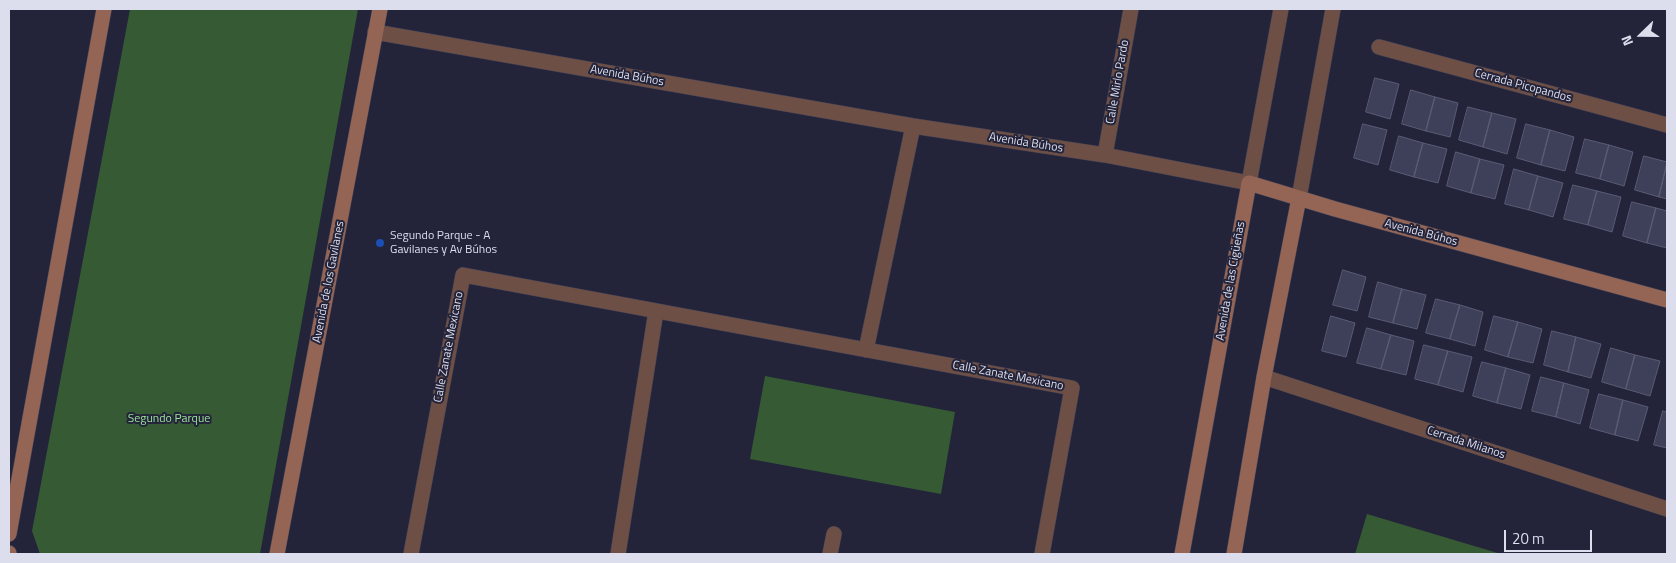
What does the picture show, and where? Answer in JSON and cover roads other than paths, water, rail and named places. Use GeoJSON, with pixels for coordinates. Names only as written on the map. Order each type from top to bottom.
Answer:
{"type":"FeatureCollection","features":[{"type":"Feature","properties":{"kind":"street"},"geometry":{"type":"LineString","coordinates":[[9,534],[104,9]]}},
{"type":"Feature","properties":{"kind":"street","name":"Avenida de los Gavilanes"},"geometry":{"type":"LineString","coordinates":[[277,554],[380,9]]}},
{"type":"Feature","properties":{"kind":"street","name":"Calle Mirlo Pardo"},"geometry":{"type":"LineString","coordinates":[[1105,155],[1131,9]]}},
{"type":"Feature","properties":{"kind":"street","name":"Avenida de las Cigüeñas"},"geometry":{"type":"LineString","coordinates":[[1182,554],[1281,9]]}},
{"type":"Feature","properties":{"kind":"street"},"geometry":{"type":"LineString","coordinates":[[1234,554],[1264,377],[1333,9]]}},
{"type":"Feature","properties":{"kind":"street","name":"Avenida Búhos"},"geometry":{"type":"LineString","coordinates":[[375,32],[913,126],[1105,155],[1249,183],[1344,212],[1667,300]]}},
{"type":"Feature","properties":{"kind":"street","name":"Cerrada Picopandos"},"geometry":{"type":"LineString","coordinates":[[1379,47],[1667,125]]}},
{"type":"Feature","properties":{"kind":"street"},"geometry":{"type":"LineString","coordinates":[[866,350],[913,126]]}},
{"type":"Feature","properties":{"kind":"street","name":"Calle Zanate Mexicano"},"geometry":{"type":"LineString","coordinates":[[411,554],[463,275],[1072,388],[1042,554]]}},
{"type":"Feature","properties":{"kind":"street"},"geometry":{"type":"LineString","coordinates":[[618,554],[656,311]]}},
{"type":"Feature","properties":{"kind":"street","name":"Cerrada Milanos"},"geometry":{"type":"LineString","coordinates":[[1264,377],[1667,508]]}},
{"type":"Feature","properties":{"kind":"street"},"geometry":{"type":"LineString","coordinates":[[830,554],[834,534]]}},
{"type":"Feature","properties":{"kind":"place","name":"Segundo Parque - A Gavilanes y Av Búhos"},"geometry":{"type":"Point","coordinates":[380,243]}},
{"type":"Feature","properties":{"kind":"park label","name":"Segundo Parque"},"geometry":{"type":"Point","coordinates":[169,419]}}]}
